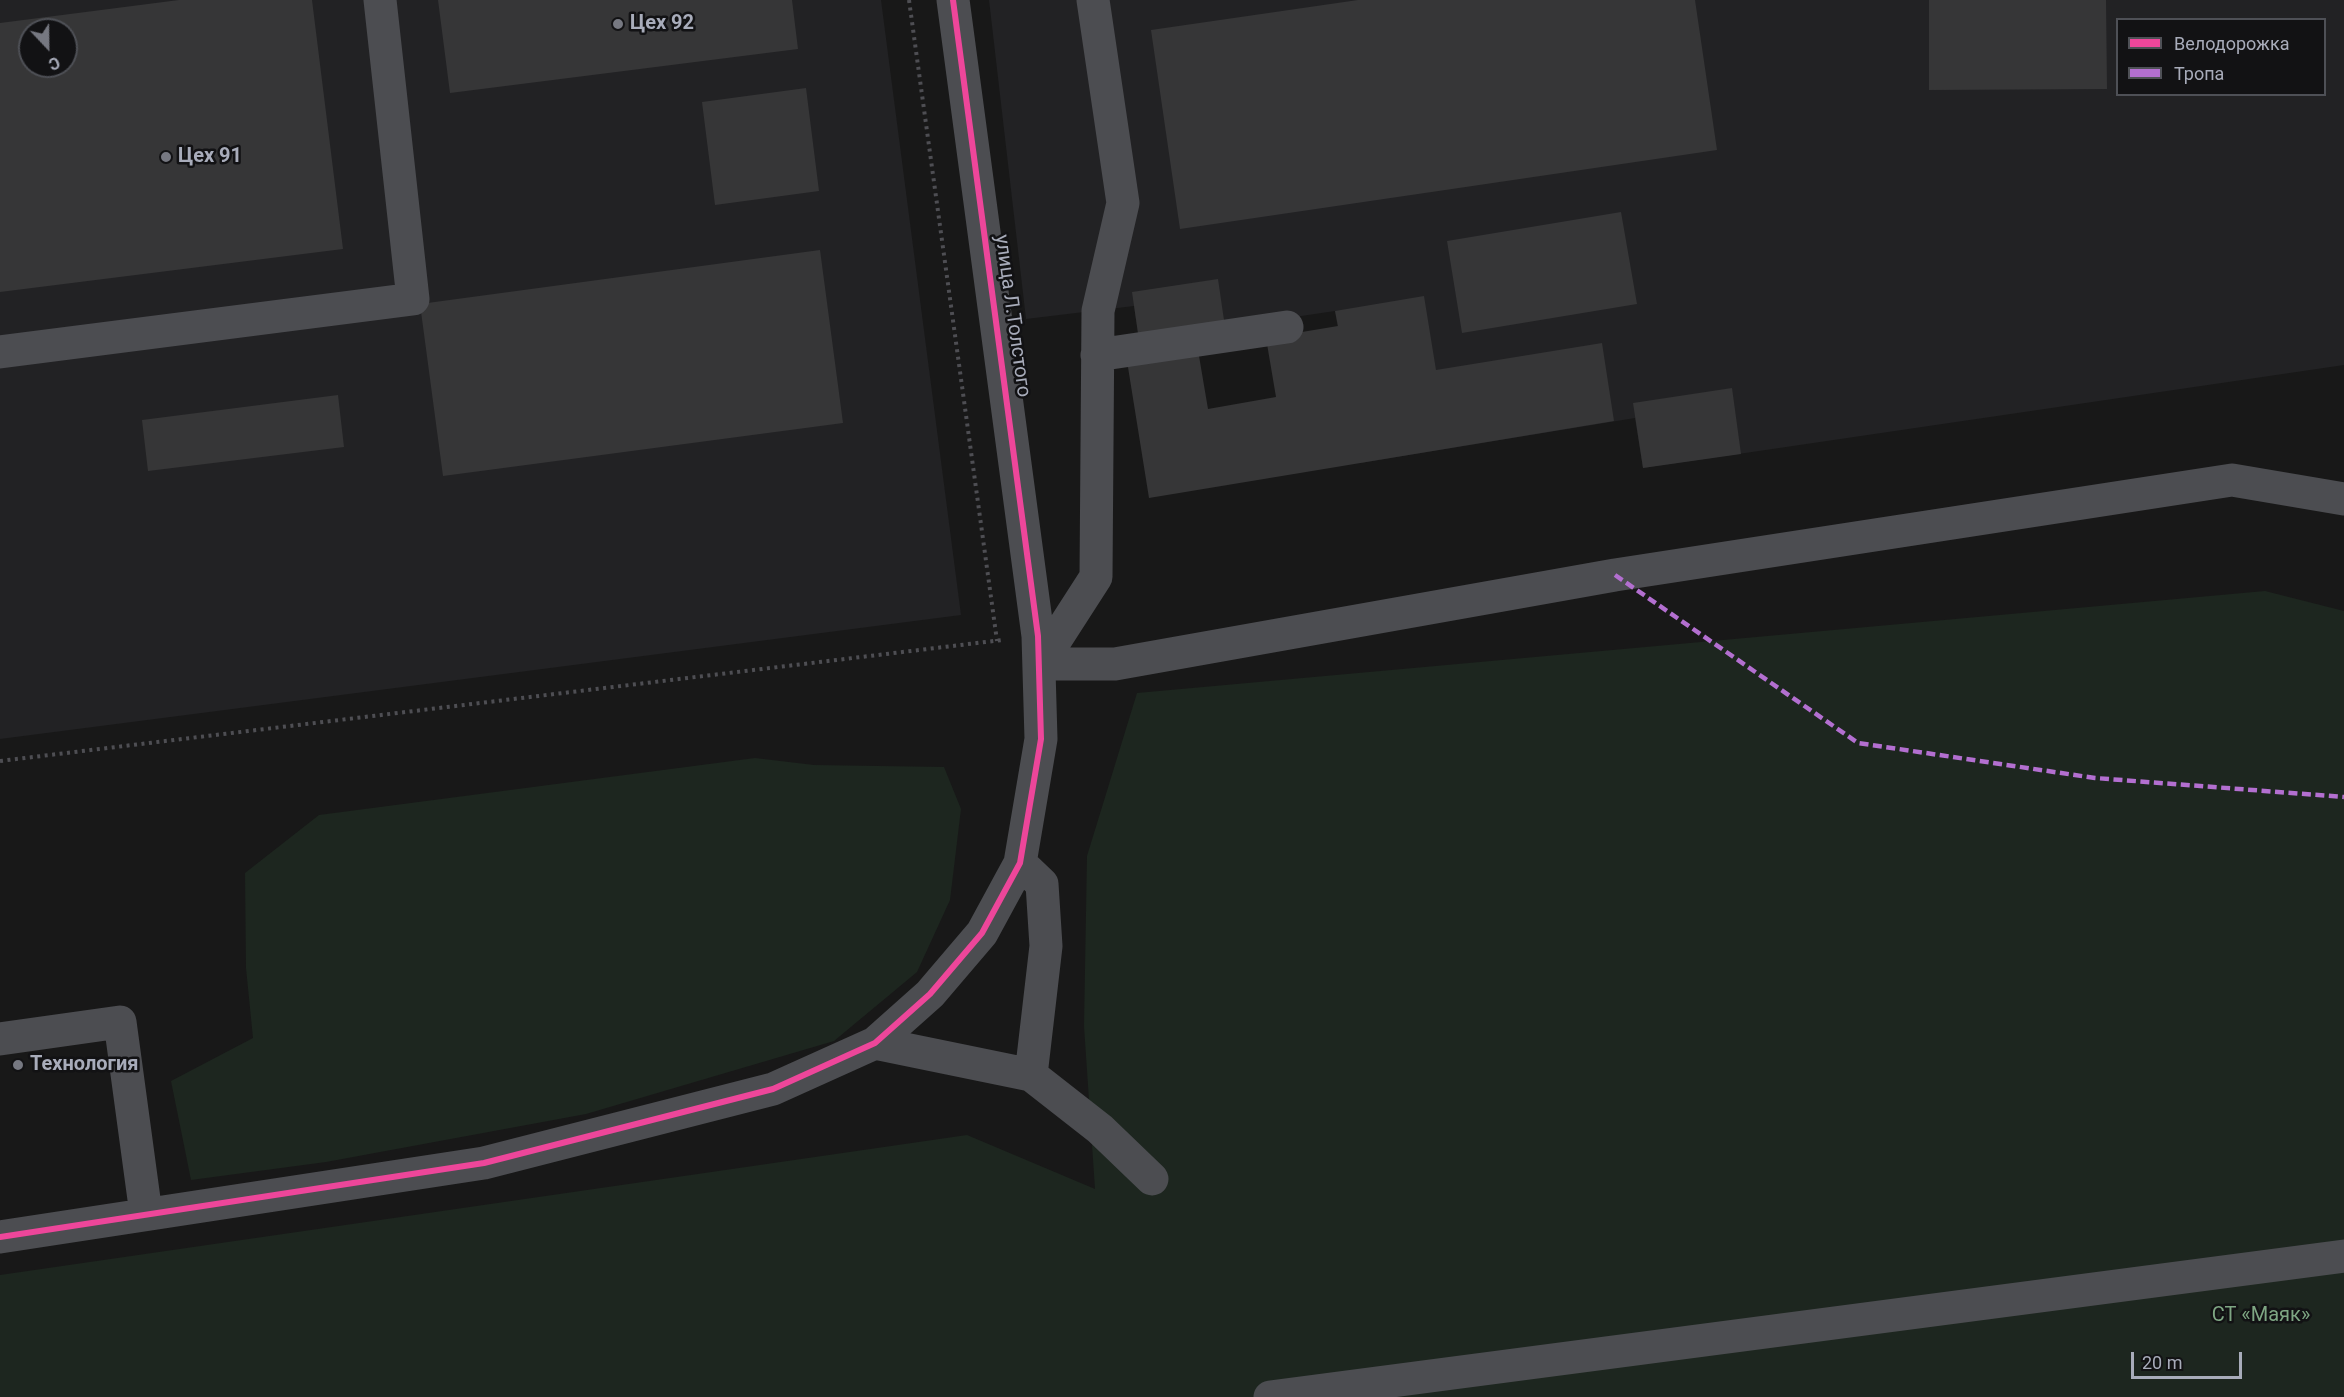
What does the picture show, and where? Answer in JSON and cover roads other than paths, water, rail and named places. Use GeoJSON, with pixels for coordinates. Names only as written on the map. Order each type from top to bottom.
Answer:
{"type":"FeatureCollection","features":[{"type":"Feature","properties":{"kind":"street"},"geometry":{"type":"LineString","coordinates":[[0,352],[413,299],[380,0]]}},
{"type":"Feature","properties":{"kind":"street","name":"улица Л.Толстого"},"geometry":{"type":"LineString","coordinates":[[0,1236],[484,1163],[773,1089],[875,1043],[930,994],[982,933],[1020,863],[1041,739],[1039,650],[953,0]]}},
{"type":"Feature","properties":{"kind":"street"},"geometry":{"type":"LineString","coordinates":[[1093,0],[1123,203],[1098,311],[1096,578],[1039,650],[1115,664],[1615,575],[2232,480],[2344,499]]}},
{"type":"Feature","properties":{"kind":"street"},"geometry":{"type":"LineString","coordinates":[[1097,355],[1287,327]]}},
{"type":"Feature","properties":{"kind":"street"},"geometry":{"type":"LineString","coordinates":[[1020,863],[1042,884],[1046,946],[1031,1075]]}},
{"type":"Feature","properties":{"kind":"street"},"geometry":{"type":"LineString","coordinates":[[0,1039],[120,1022],[146,1214]]}},
{"type":"Feature","properties":{"kind":"street"},"geometry":{"type":"LineString","coordinates":[[875,1043],[1031,1075],[1100,1129],[1152,1179]]}},
{"type":"Feature","properties":{"kind":"street"},"geometry":{"type":"LineString","coordinates":[[1270,1397],[2344,1256]]}},
{"type":"Feature","properties":{"kind":"place","name":"Цех 92"},"geometry":{"type":"Point","coordinates":[618,24]}},
{"type":"Feature","properties":{"kind":"place","name":"Цех 91"},"geometry":{"type":"Point","coordinates":[166,157]}},
{"type":"Feature","properties":{"kind":"place","name":"Технология"},"geometry":{"type":"Point","coordinates":[18,1065]}},
{"type":"Feature","properties":{"kind":"park label","name":"СТ «Маяк»"},"geometry":{"type":"Point","coordinates":[2261,1316]}}]}
